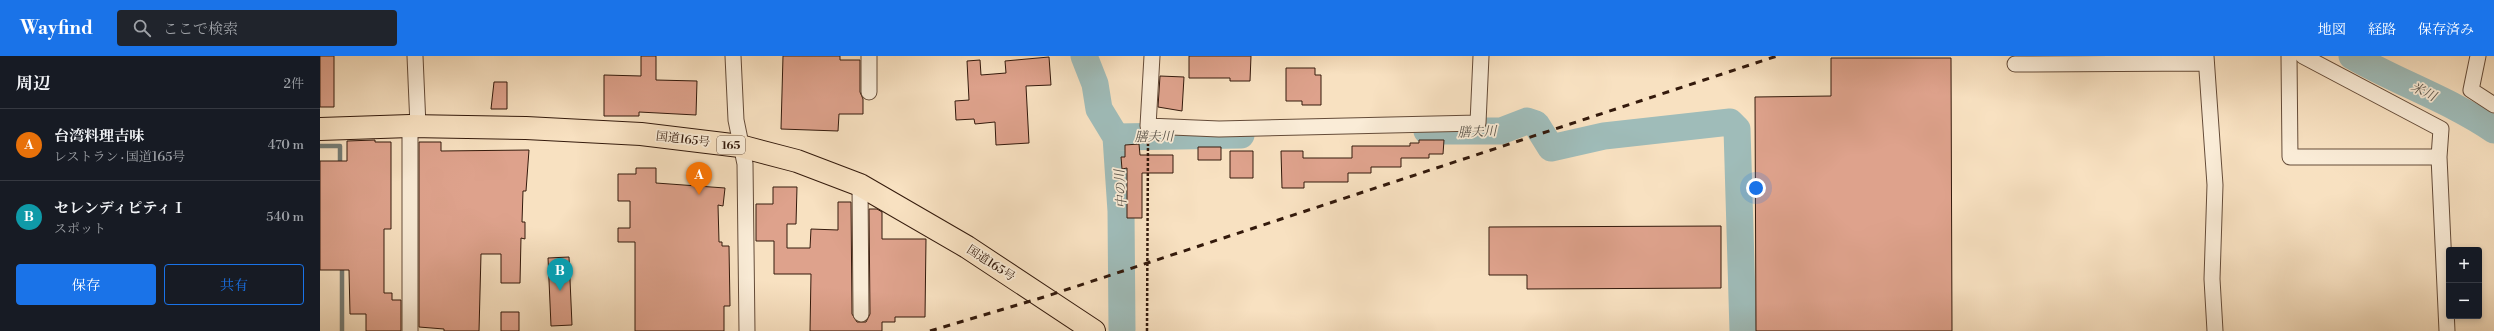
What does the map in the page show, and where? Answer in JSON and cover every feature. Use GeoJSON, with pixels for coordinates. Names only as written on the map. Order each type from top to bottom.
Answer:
{"type":"FeatureCollection","features":[{"type":"Feature","properties":{"kind":"highway","name":"国道165号"},"geometry":{"type":"LineString","coordinates":[[320,129],[414,126],[526,128],[641,134],[740,146],[797,161],[860,185],[967,247],[1094,331]]}},
{"type":"Feature","properties":{"kind":"street"},"geometry":{"type":"LineString","coordinates":[[410,331],[415,56]]}},
{"type":"Feature","properties":{"kind":"street"},"geometry":{"type":"LineString","coordinates":[[733,56],[736,120],[744,164],[747,331]]}},
{"type":"Feature","properties":{"kind":"street"},"geometry":{"type":"LineString","coordinates":[[869,56],[869,92]]}},
{"type":"Feature","properties":{"kind":"street"},"geometry":{"type":"LineString","coordinates":[[1152,56],[1148,126],[1219,129],[1478,123],[1481,56]]}},
{"type":"Feature","properties":{"kind":"street"},"geometry":{"type":"LineString","coordinates":[[2289,56],[2290,157],[2439,157]]}},
{"type":"Feature","properties":{"kind":"street"},"geometry":{"type":"LineString","coordinates":[[2303,56],[2441,129],[2439,157],[2447,331]]}},
{"type":"Feature","properties":{"kind":"street"},"geometry":{"type":"LineString","coordinates":[[2478,56],[2465,87],[2494,105]]}},
{"type":"Feature","properties":{"kind":"street"},"geometry":{"type":"LineString","coordinates":[[2015,64],[2206,59],[2215,185],[2212,279],[2215,331]]}},
{"type":"Feature","properties":{"kind":"street"},"geometry":{"type":"LineString","coordinates":[[860,185],[861,314]]}},
{"type":"Feature","properties":{"kind":"path"},"geometry":{"type":"LineString","coordinates":[[1147,331],[1148,141]]}},
{"type":"Feature","properties":{"kind":"building"},"geometry":{"type":"Polygon","coordinates":[[[320,56],[334,56],[334,107],[320,107],[320,56]]]}},
{"type":"Feature","properties":{"kind":"building"},"geometry":{"type":"Polygon","coordinates":[[[641,56],[656,56],[656,80],[697,81],[696,115],[639,112],[639,116],[604,116],[604,75],[641,76],[641,56]]]}},
{"type":"Feature","properties":{"kind":"building"},"geometry":{"type":"Polygon","coordinates":[[[783,56],[840,56],[840,60],[860,60],[860,92],[863,99],[863,114],[839,114],[838,131],[781,129],[783,56]]]}},
{"type":"Feature","properties":{"kind":"building"},"geometry":{"type":"Polygon","coordinates":[[[1189,56],[1251,56],[1250,81],[1230,81],[1230,78],[1189,78],[1189,56]]]}},
{"type":"Feature","properties":{"kind":"building"},"geometry":{"type":"Polygon","coordinates":[[[1049,57],[1051,85],[1026,86],[1029,143],[996,145],[995,122],[975,124],[974,119],[956,120],[955,101],[969,100],[967,61],[980,60],[981,75],[1006,73],[1005,61],[1049,57]]]}},
{"type":"Feature","properties":{"kind":"building"},"geometry":{"type":"Polygon","coordinates":[[[1831,58],[1951,58],[1952,331],[1756,331],[1755,97],[1831,96],[1831,58]]]}},
{"type":"Feature","properties":{"kind":"building"},"geometry":{"type":"Polygon","coordinates":[[[1286,68],[1315,68],[1315,75],[1321,75],[1321,105],[1302,105],[1302,101],[1286,101],[1286,68]]]}},
{"type":"Feature","properties":{"kind":"building"},"geometry":{"type":"Polygon","coordinates":[[[1160,76],[1184,77],[1182,111],[1158,107],[1160,76]]]}},
{"type":"Feature","properties":{"kind":"building"},"geometry":{"type":"Polygon","coordinates":[[[494,82],[507,82],[507,109],[491,109],[494,82]]]}},
{"type":"Feature","properties":{"kind":"building"},"geometry":{"type":"Polygon","coordinates":[[[375,140],[375,142],[391,142],[391,229],[384,229],[384,293],[392,293],[392,300],[401,300],[401,331],[366,331],[366,314],[350,314],[349,270],[320,270],[320,161],[347,161],[347,141],[375,140]]]}},
{"type":"Feature","properties":{"kind":"building"},"geometry":{"type":"Polygon","coordinates":[[[1419,140],[1444,140],[1443,154],[1429,154],[1429,158],[1401,158],[1401,167],[1371,167],[1371,173],[1348,173],[1348,182],[1304,182],[1304,188],[1282,188],[1281,151],[1303,151],[1303,158],[1352,158],[1352,146],[1410,146],[1410,143],[1419,143],[1419,140]]]}},
{"type":"Feature","properties":{"kind":"building"},"geometry":{"type":"Polygon","coordinates":[[[419,142],[441,142],[441,151],[529,150],[526,191],[523,191],[522,222],[525,222],[525,239],[521,238],[520,283],[501,283],[501,254],[481,254],[479,331],[444,331],[444,329],[419,327],[419,142]]]}},
{"type":"Feature","properties":{"kind":"building"},"geometry":{"type":"Polygon","coordinates":[[[1139,144],[1140,155],[1173,155],[1173,173],[1142,173],[1142,218],[1127,218],[1127,168],[1122,169],[1121,157],[1125,157],[1125,145],[1139,144]]]}},
{"type":"Feature","properties":{"kind":"building"},"geometry":{"type":"Polygon","coordinates":[[[1198,147],[1221,147],[1221,160],[1198,160],[1198,147]]]}},
{"type":"Feature","properties":{"kind":"building"},"geometry":{"type":"Polygon","coordinates":[[[1230,151],[1253,151],[1253,178],[1230,178],[1230,151]]]}},
{"type":"Feature","properties":{"kind":"building"},"geometry":{"type":"Polygon","coordinates":[[[636,168],[656,168],[656,183],[725,188],[723,206],[718,205],[719,242],[722,242],[722,246],[729,246],[730,306],[724,306],[724,331],[635,331],[635,242],[618,242],[618,228],[630,228],[630,201],[618,201],[618,174],[636,174],[636,168]]]}},
{"type":"Feature","properties":{"kind":"building"},"geometry":{"type":"Polygon","coordinates":[[[773,187],[797,187],[796,224],[787,224],[787,248],[810,248],[811,229],[838,230],[838,202],[851,202],[852,314],[857,322],[866,322],[870,314],[869,209],[877,209],[882,212],[882,239],[926,239],[925,317],[895,317],[895,322],[882,322],[882,331],[810,331],[811,274],[774,274],[774,241],[756,241],[756,204],[773,204],[773,187]]]}},
{"type":"Feature","properties":{"kind":"building"},"geometry":{"type":"Polygon","coordinates":[[[1721,226],[1721,288],[1527,289],[1527,275],[1489,275],[1489,227],[1721,226]]]}},
{"type":"Feature","properties":{"kind":"building"},"geometry":{"type":"Polygon","coordinates":[[[569,257],[572,325],[551,326],[548,258],[569,257]]]}},
{"type":"Feature","properties":{"kind":"building"},"geometry":{"type":"Polygon","coordinates":[[[501,312],[519,312],[519,331],[501,331],[501,312]]]}},
{"type":"Feature","properties":{"kind":"waterway","name":"中の川"},"geometry":{"type":"LineString","coordinates":[[1084,56],[1095,84],[1099,109],[1116,137],[1121,211],[1122,329]]}},
{"type":"Feature","properties":{"kind":"waterway","name":"米川"},"geometry":{"type":"LineString","coordinates":[[2352,56],[2460,110],[2494,130]]}},
{"type":"Feature","properties":{"kind":"waterway","name":"膳夫川"},"geometry":{"type":"LineString","coordinates":[[1427,131],[1501,131],[1527,121],[1536,124],[1551,148],[1604,136],[1730,122],[1737,129],[1743,331]]}},
{"type":"Feature","properties":{"kind":"waterway","name":"膳夫川"},"geometry":{"type":"LineString","coordinates":[[1116,137],[1241,135]]}},
{"type":"Feature","properties":{"kind":"waterway"},"geometry":{"type":"LineString","coordinates":[[320,146],[340,146],[340,165]]}},
{"type":"Feature","properties":{"kind":"waterway"},"geometry":{"type":"LineString","coordinates":[[342,265],[342,331]]}},
{"type":"Feature","properties":{"kind":"railway"},"geometry":{"type":"LineString","coordinates":[[930,331],[1044,297],[1777,56]]}},
{"type":"Feature","properties":{"kind":"place","name":"台湾料理吉味"},"geometry":{"type":"Point","coordinates":[699,195]}},
{"type":"Feature","properties":{"kind":"place","name":"セレンディピティⅠ"},"geometry":{"type":"Point","coordinates":[560,291]}}]}
